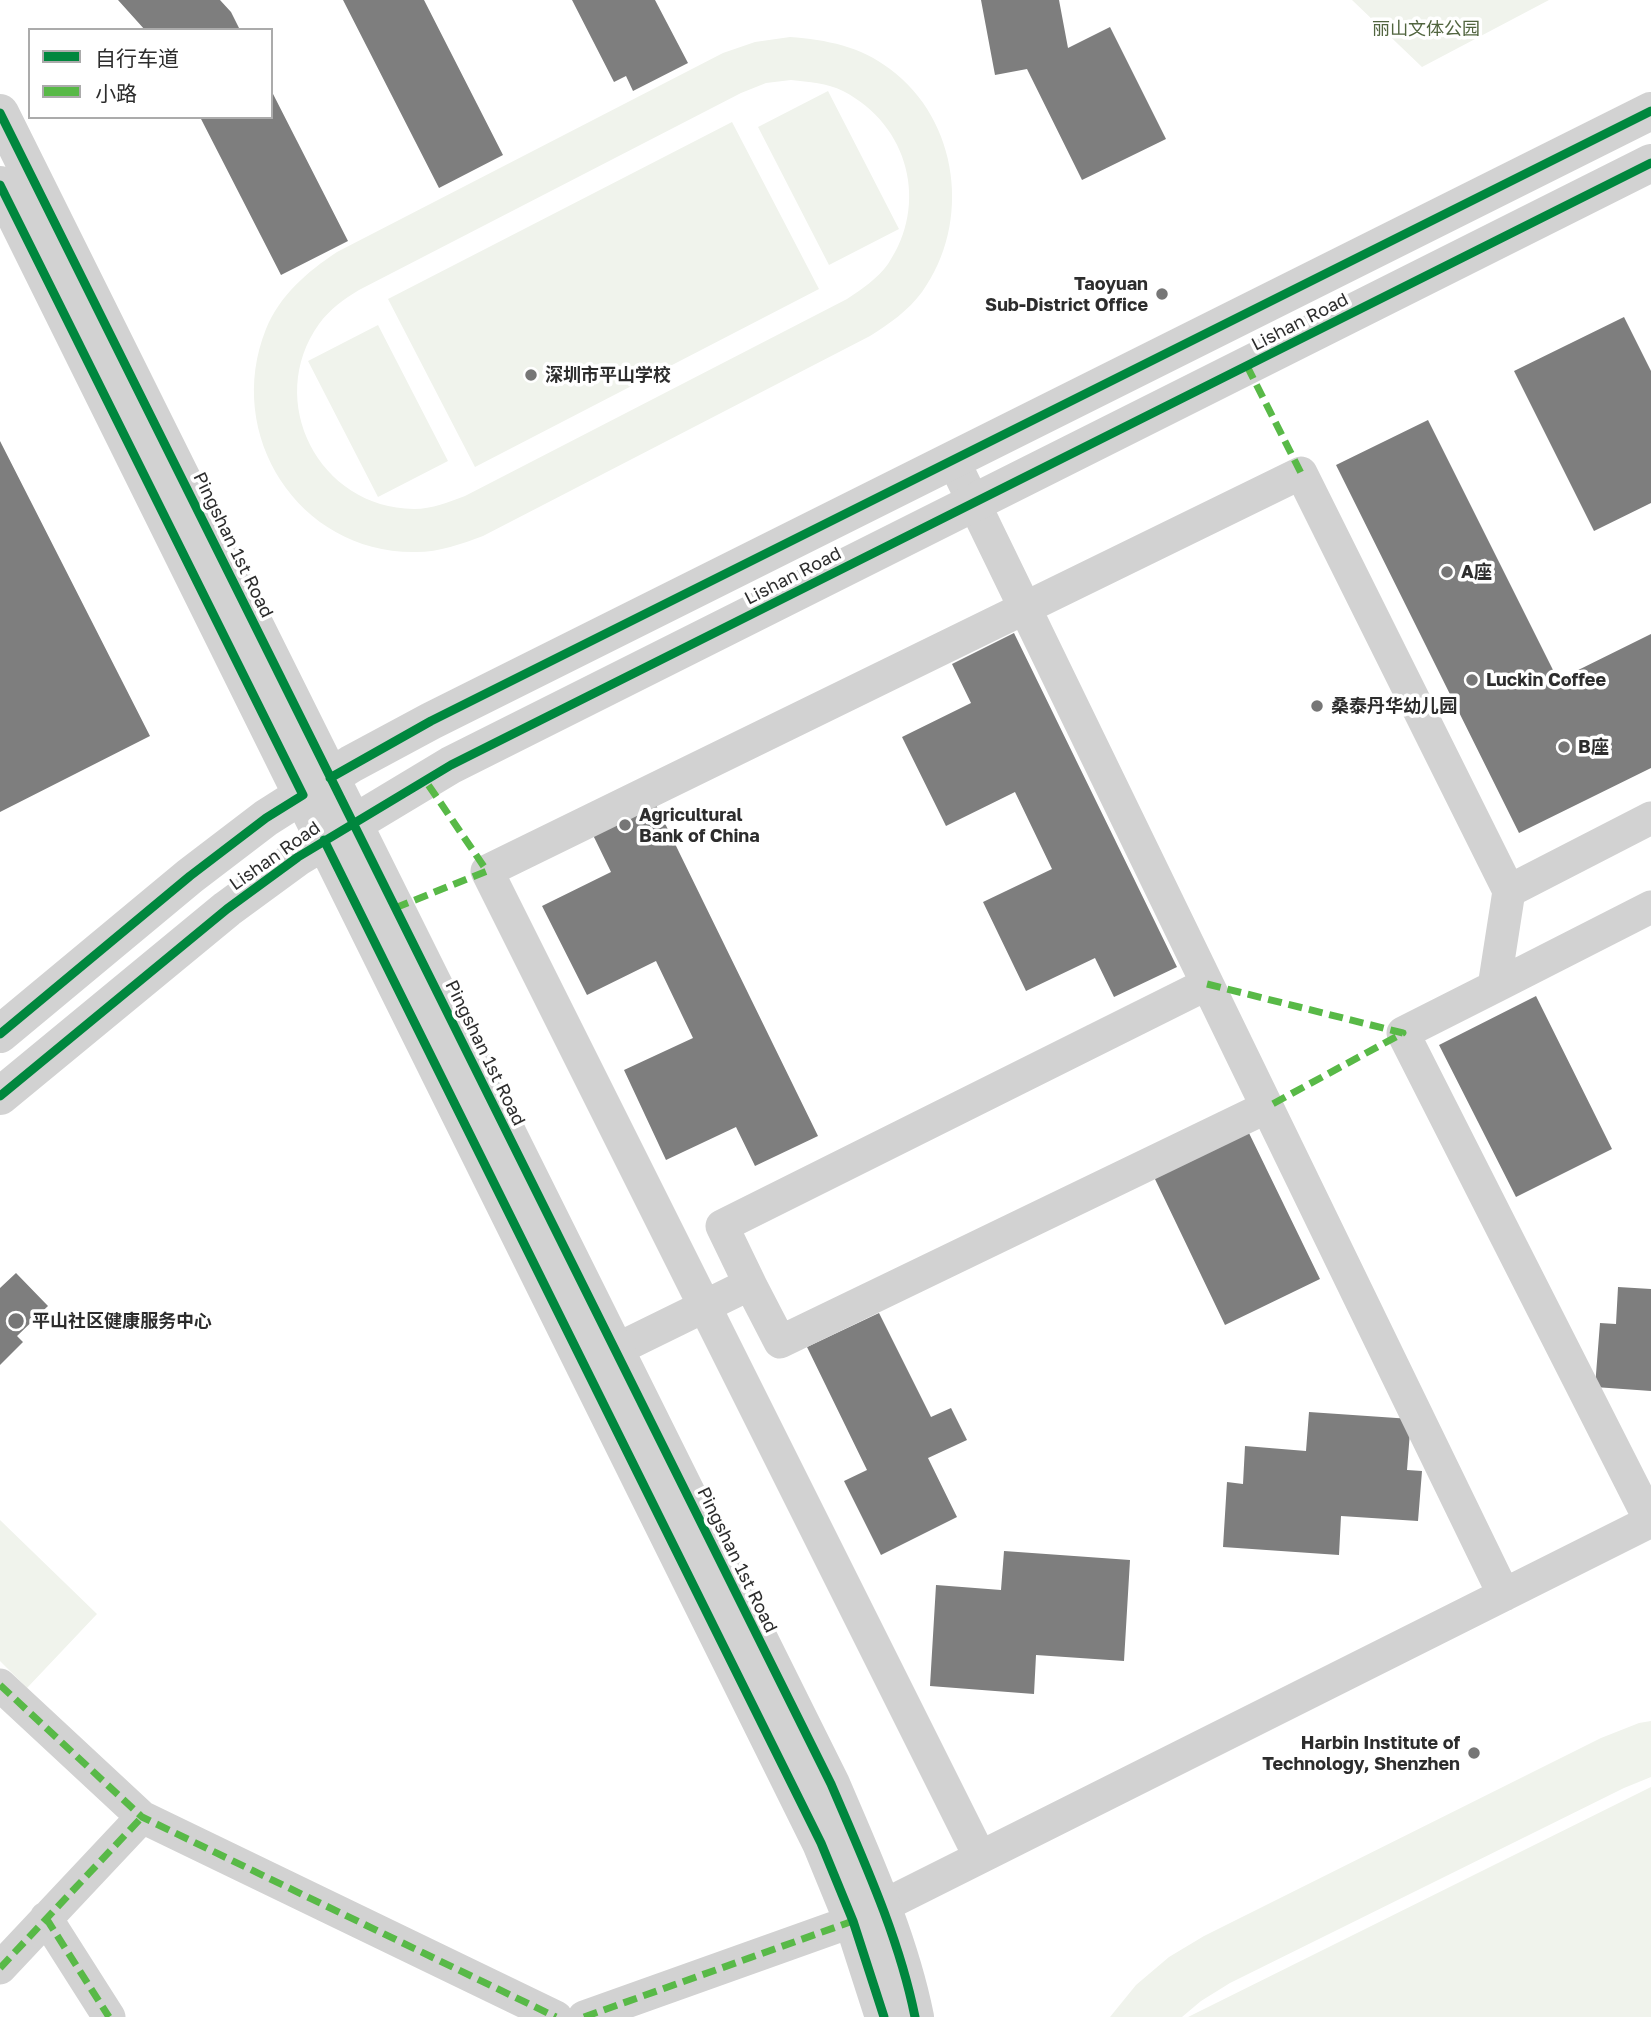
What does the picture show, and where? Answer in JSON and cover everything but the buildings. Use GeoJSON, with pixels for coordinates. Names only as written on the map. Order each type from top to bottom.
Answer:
{"type":"FeatureCollection","features":[{"type":"Feature","properties":{"kind":"street","name":"Lishan Road"},"geometry":{"type":"LineString","coordinates":[[0,1034],[190,876],[266,818],[430,721],[1651,111]]}},
{"type":"Feature","properties":{"kind":"street","name":"Pingshan 1st Road"},"geometry":{"type":"LineString","coordinates":[[0,113],[316,787]]}},
{"type":"Feature","properties":{"kind":"street","name":"Lishan Road"},"geometry":{"type":"LineString","coordinates":[[0,1096],[227,909],[298,857],[451,765],[1651,163]]}},
{"type":"Feature","properties":{"kind":"street"},"geometry":{"type":"LineString","coordinates":[[0,185],[339,831],[600,1358],[821,1843],[867,1914],[890,1930],[915,2017]]}},
{"type":"Feature","properties":{"kind":"street"},"geometry":{"type":"LineString","coordinates":[[953,460],[1504,1595]]}},
{"type":"Feature","properties":{"kind":"street"},"geometry":{"type":"LineString","coordinates":[[980,1857],[487,872],[1301,473],[1509,891],[1494,987]]}},
{"type":"Feature","properties":{"kind":"street"},"geometry":{"type":"LineString","coordinates":[[1509,891],[1651,818]]}},
{"type":"Feature","properties":{"kind":"street"},"geometry":{"type":"LineString","coordinates":[[584,2017],[867,1914],[1651,1521],[1403,1033],[1651,907]]}},
{"type":"Feature","properties":{"kind":"street"},"geometry":{"type":"LineString","coordinates":[[1207,984],[722,1226],[750,1284],[780,1342],[1267,1107]]}},
{"type":"Feature","properties":{"kind":"street"},"geometry":{"type":"LineString","coordinates":[[600,1358],[750,1284]]}},
{"type":"Feature","properties":{"kind":"street"},"geometry":{"type":"LineString","coordinates":[[0,1685],[142,1817],[556,2017]]}},
{"type":"Feature","properties":{"kind":"street"},"geometry":{"type":"LineString","coordinates":[[0,1968],[142,1817]]}},
{"type":"Feature","properties":{"kind":"street"},"geometry":{"type":"LineString","coordinates":[[867,1914],[884,2017]]}},
{"type":"Feature","properties":{"kind":"street"},"geometry":{"type":"LineString","coordinates":[[46,1918],[108,2017]]}},
{"type":"Feature","properties":{"kind":"green space","name":"丽山文体公园"},"geometry":{"type":"Polygon","coordinates":[[[1352,0],[1549,0],[1422,67],[1352,0]]]}},
{"type":"Feature","properties":{"kind":"green space"},"geometry":{"type":"Polygon","coordinates":[[[790,37],[817,40],[867,55],[890,69],[913,90],[931,116],[944,144],[951,174],[952,205],[948,235],[938,265],[911,305],[870,336],[467,542],[425,552],[374,547],[338,533],[306,511],[281,481],[264,447],[255,409],[255,369],[266,329],[279,305],[296,285],[337,252],[723,53],[755,42],[790,37]],[[791,80],[766,83],[741,93],[359,290],[338,305],[319,324],[303,354],[297,385],[300,416],[310,445],[328,470],[351,490],[380,504],[414,509],[447,503],[847,299],[869,283],[888,264],[901,241],[908,216],[906,168],[897,145],[884,124],[866,106],[837,88],[791,80]]]}},
{"type":"Feature","properties":{"kind":"green space"},"geometry":{"type":"Polygon","coordinates":[[[828,91],[899,229],[829,265],[758,127],[828,91]]]}},
{"type":"Feature","properties":{"kind":"green space"},"geometry":{"type":"Polygon","coordinates":[[[732,122],[819,289],[475,467],[388,299],[732,122]]]}},
{"type":"Feature","properties":{"kind":"green space"},"geometry":{"type":"Polygon","coordinates":[[[378,325],[448,461],[378,497],[308,361],[378,325]]]}},
{"type":"Feature","properties":{"kind":"green space"},"geometry":{"type":"Polygon","coordinates":[[[0,1520],[97,1614],[27,1688],[0,1661],[0,1520]]]}},
{"type":"Feature","properties":{"kind":"green space"},"geometry":{"type":"Polygon","coordinates":[[[1651,1721],[1651,1777],[1230,1983],[1182,2017],[1110,2017],[1136,1985],[1169,1957],[1204,1936],[1601,1738],[1651,1721]]]}},
{"type":"Feature","properties":{"kind":"green space"},"geometry":{"type":"Polygon","coordinates":[[[1651,1787],[1651,2017],[1188,2017],[1651,1787]]]}},
{"type":"Feature","properties":{"kind":"marked path"},"geometry":{"type":"LineString","coordinates":[[1247,366],[1301,473]]}},
{"type":"Feature","properties":{"kind":"marked path"},"geometry":{"type":"LineString","coordinates":[[395,908],[487,871],[425,780]]}},
{"type":"Feature","properties":{"kind":"marked path"},"geometry":{"type":"LineString","coordinates":[[1207,984],[1403,1033],[1267,1107]]}},
{"type":"Feature","properties":{"kind":"marked path"},"geometry":{"type":"LineString","coordinates":[[0,1685],[142,1817],[556,2017]]}},
{"type":"Feature","properties":{"kind":"marked path"},"geometry":{"type":"LineString","coordinates":[[0,1968],[142,1817]]}},
{"type":"Feature","properties":{"kind":"marked path"},"geometry":{"type":"LineString","coordinates":[[46,1918],[109,2017]]}},
{"type":"Feature","properties":{"kind":"marked path"},"geometry":{"type":"LineString","coordinates":[[584,2017],[853,1921]]}},
{"type":"Feature","properties":{"kind":"cycle path"},"geometry":{"type":"LineString","coordinates":[[330,778],[431,721],[1651,111]]}},
{"type":"Feature","properties":{"kind":"cycle path"},"geometry":{"type":"LineString","coordinates":[[0,113],[831,1784],[890,1928],[915,2017]]}},
{"type":"Feature","properties":{"kind":"cycle path"},"geometry":{"type":"LineString","coordinates":[[0,1096],[227,909],[298,857],[451,765],[1651,163]]}},
{"type":"Feature","properties":{"kind":"cycle path"},"geometry":{"type":"LineString","coordinates":[[0,185],[303,795],[266,818],[190,876],[0,1034]]}},
{"type":"Feature","properties":{"kind":"cycle path"},"geometry":{"type":"LineString","coordinates":[[324,840],[821,1843],[853,1921],[884,2017]]}},
{"type":"Feature","properties":{"kind":"place","name":"Taoyuan Sub-District Office"},"geometry":{"type":"Point","coordinates":[1162,294]}},
{"type":"Feature","properties":{"kind":"place","name":"深圳市平山学校"},"geometry":{"type":"Point","coordinates":[531,375]}},
{"type":"Feature","properties":{"kind":"place","name":"A座"},"geometry":{"type":"Point","coordinates":[1447,572]}},
{"type":"Feature","properties":{"kind":"place","name":"Luckin Coffee"},"geometry":{"type":"Point","coordinates":[1472,680]}},
{"type":"Feature","properties":{"kind":"place","name":"桑泰丹华幼儿园"},"geometry":{"type":"Point","coordinates":[1317,706]}},
{"type":"Feature","properties":{"kind":"place","name":"B座"},"geometry":{"type":"Point","coordinates":[1564,747]}},
{"type":"Feature","properties":{"kind":"place","name":"Agricultural Bank of China"},"geometry":{"type":"Point","coordinates":[625,825]}},
{"type":"Feature","properties":{"kind":"place","name":"平山社区健康服务中心"},"geometry":{"type":"Point","coordinates":[16,1321]}},
{"type":"Feature","properties":{"kind":"place","name":"Harbin Institute of Technology, Shenzhen"},"geometry":{"type":"Point","coordinates":[1474,1753]}}]}
